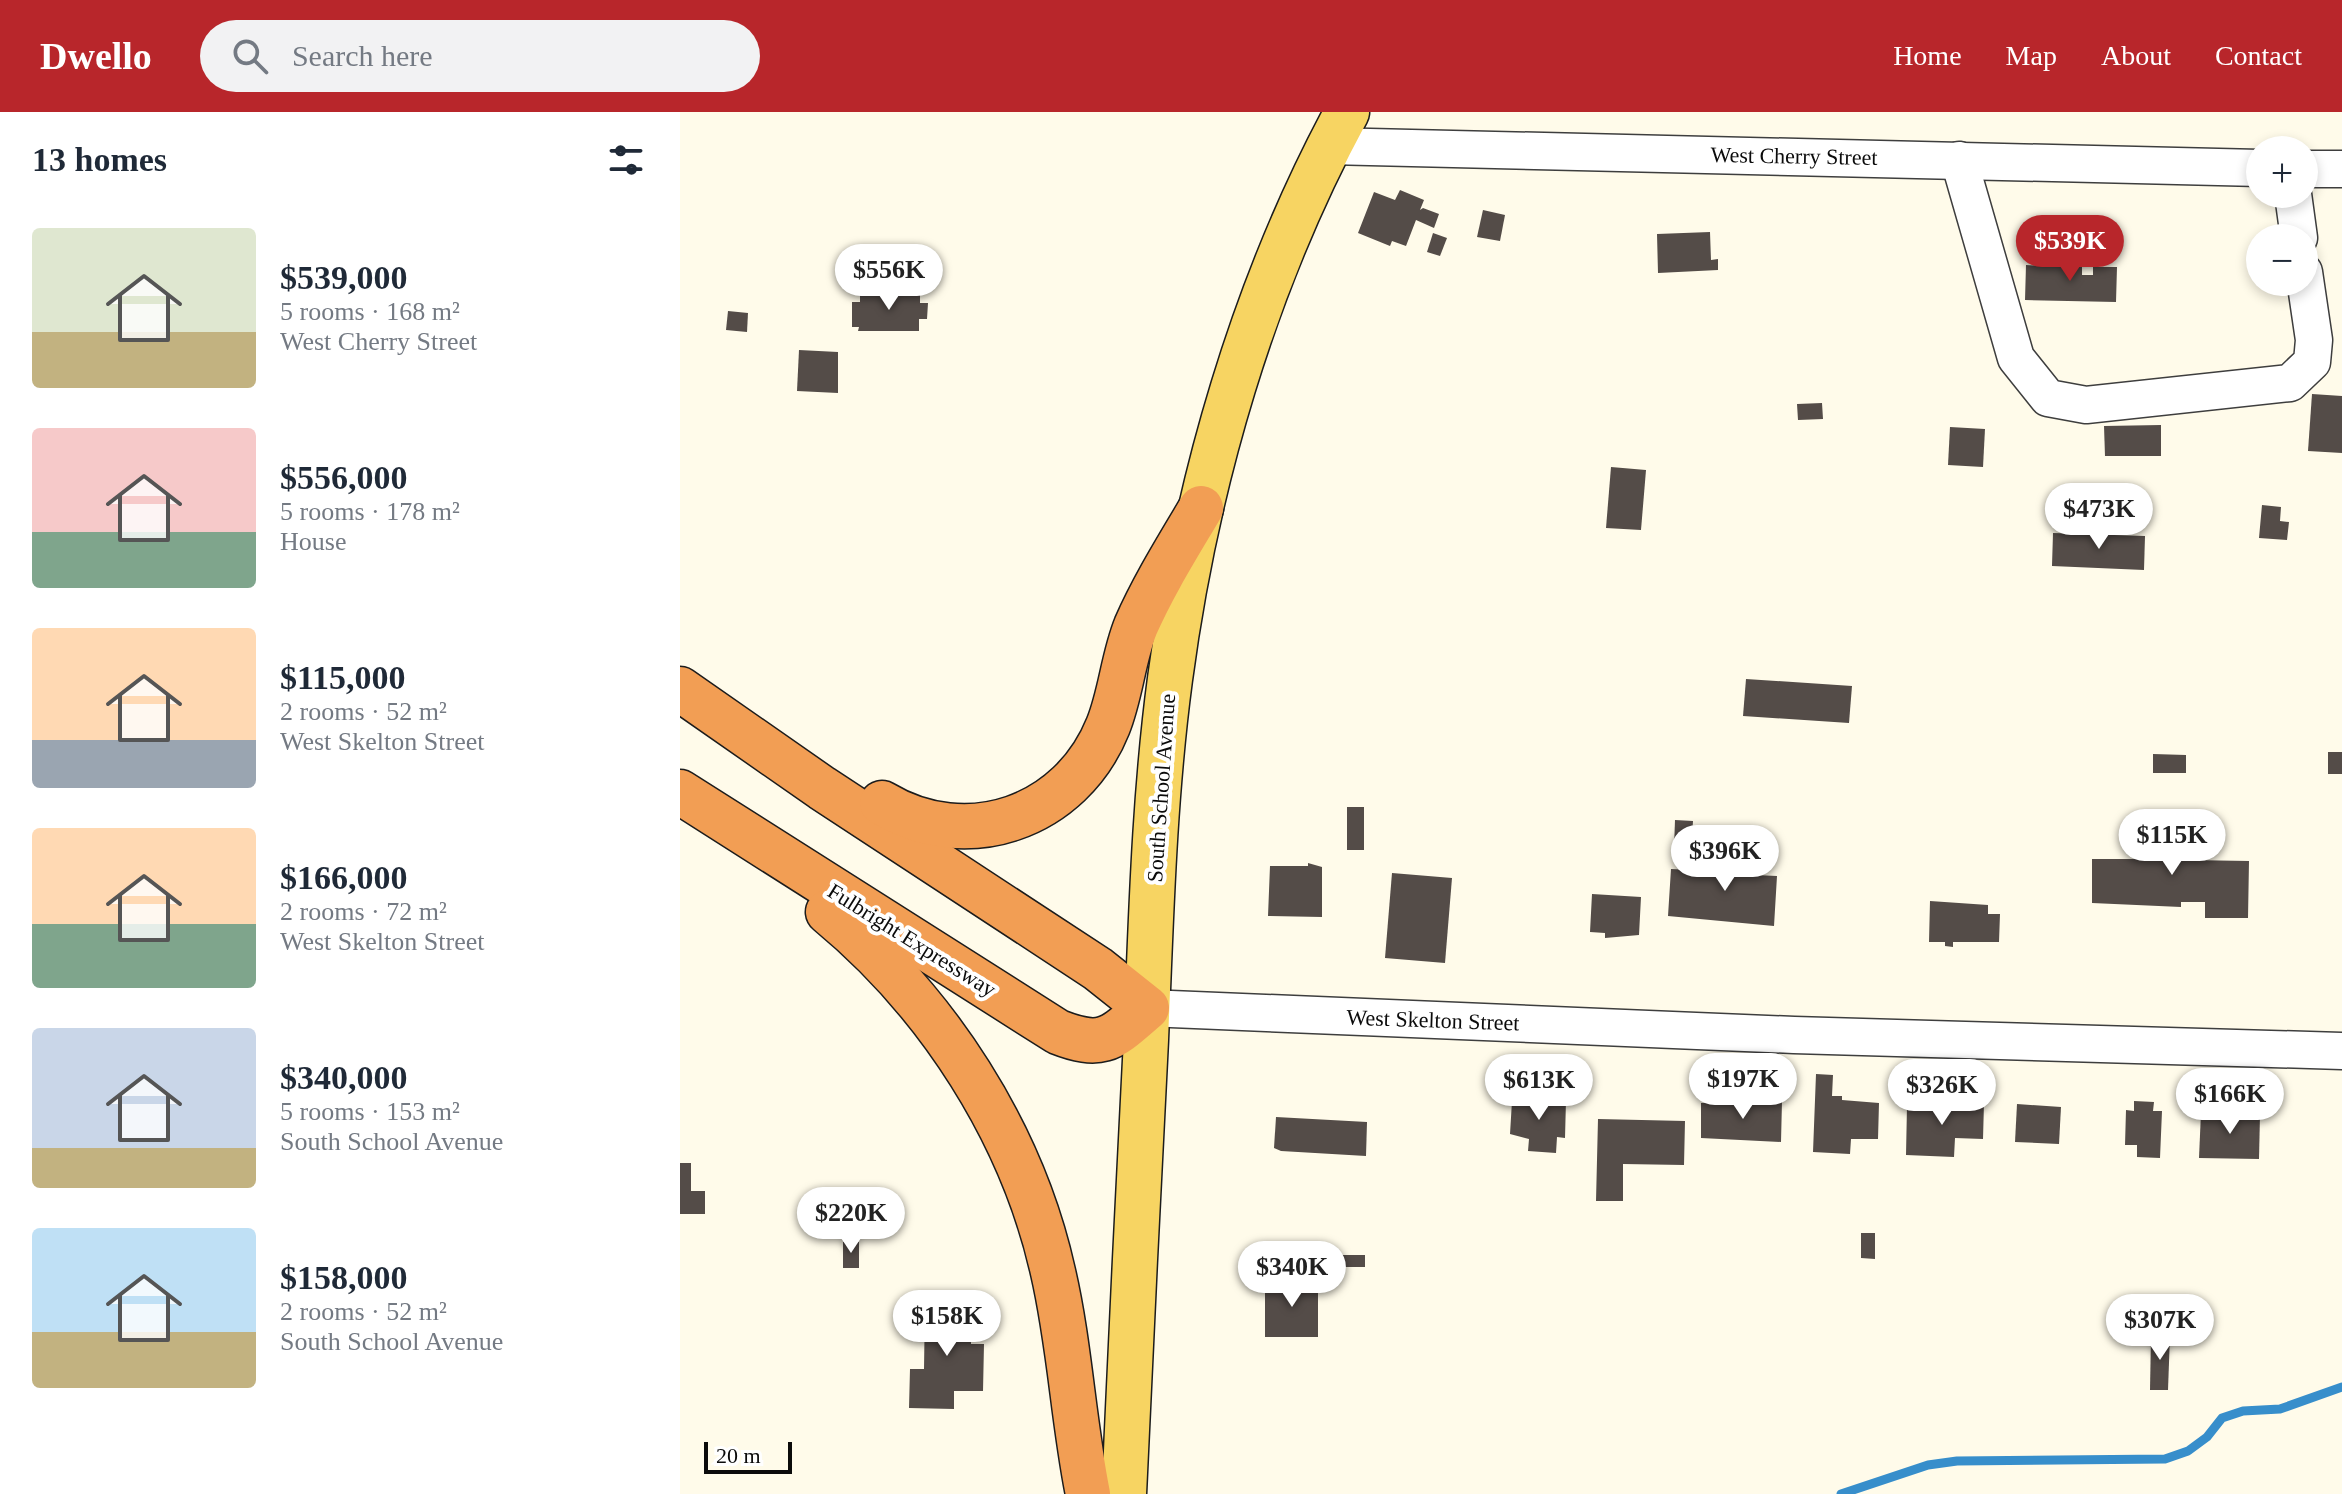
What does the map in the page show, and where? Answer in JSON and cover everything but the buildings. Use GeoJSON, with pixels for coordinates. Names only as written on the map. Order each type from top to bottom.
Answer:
{"type":"FeatureCollection","features":[{"type":"Feature","properties":{"kind":"highway"},"geometry":{"type":"LineString","coordinates":[[680,680],[894,810],[931,825],[961,828],[1013,820],[1058,794],[1078,776],[1095,752],[1118,698],[1134,630],[1201,508]]}},
{"type":"Feature","properties":{"kind":"highway"},"geometry":{"type":"LineString","coordinates":[[680,689],[822,788],[1098,969],[1147,1008]]}},
{"type":"Feature","properties":{"kind":"highway","name":"Fulbright Expressway"},"geometry":{"type":"LineString","coordinates":[[680,792],[1058,1032],[1096,1043],[1111,1039],[1147,1008]]}},
{"type":"Feature","properties":{"kind":"highway"},"geometry":{"type":"LineString","coordinates":[[720,819],[882,961],[929,1017],[993,1112],[1028,1191],[1053,1270],[1088,1494]]}},
{"type":"Feature","properties":{"kind":"main road","name":"South School Avenue"},"geometry":{"type":"LineString","coordinates":[[1124,1494],[1164,727],[1185,576],[1224,418],[1261,309],[1338,129]]}},
{"type":"Feature","properties":{"kind":"street","name":"West Cherry Street"},"geometry":{"type":"LineString","coordinates":[[1338,129],[1959,160],[2246,168]]}},
{"type":"Feature","properties":{"kind":"street"},"geometry":{"type":"LineString","coordinates":[[2318,169],[2342,169],[2342,156]]}},
{"type":"Feature","properties":{"kind":"street"},"geometry":{"type":"LineString","coordinates":[[1959,160],[2016,358],[2048,398],[2086,405],[2290,383],[2312,362],[2314,340],[2308,296]]}},
{"type":"Feature","properties":{"kind":"street","name":"West Skelton Street"},"geometry":{"type":"LineString","coordinates":[[1147,1008],[1794,1035],[2342,1051]]}},
{"type":"Feature","properties":{"kind":"waterway"},"geometry":{"type":"LineString","coordinates":[[1841,1494],[1928,1465],[1957,1461],[2165,1459],[2188,1451],[2207,1437],[2222,1418],[2243,1411],[2280,1409],[2342,1387]]}}]}
